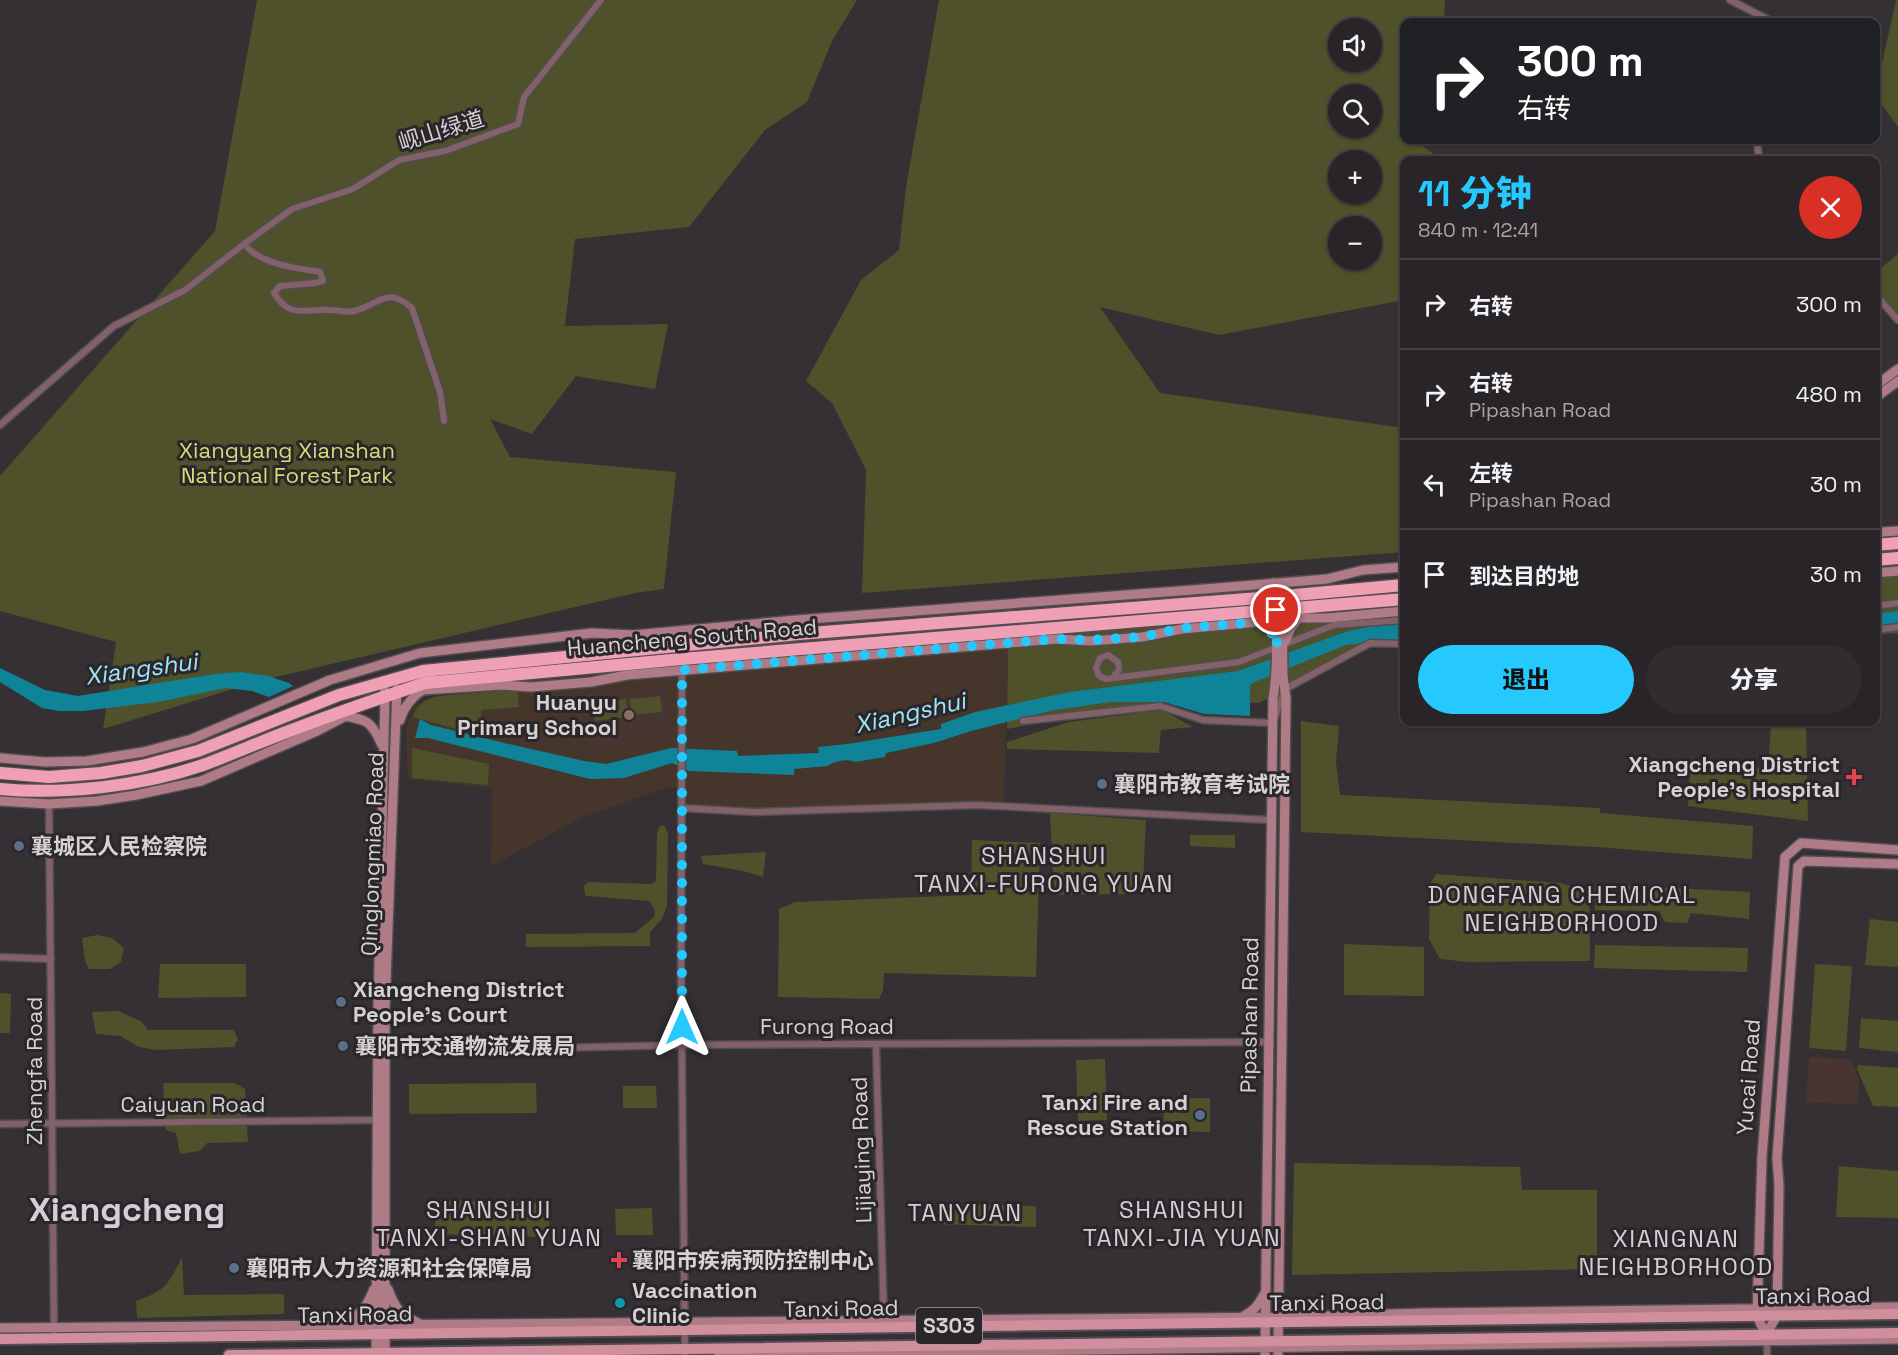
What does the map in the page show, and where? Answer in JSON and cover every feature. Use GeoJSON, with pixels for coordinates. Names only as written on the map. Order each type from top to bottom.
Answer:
{"type":"FeatureCollection","features":[{"type":"Feature","properties":{"kind":"highway"},"geometry":{"type":"LineString","coordinates":[[1880,545],[1898,543]]}},
{"type":"Feature","properties":{"kind":"highway"},"geometry":{"type":"LineString","coordinates":[[1880,560],[1898,558]]}},
{"type":"Feature","properties":{"kind":"highway","name":"Huancheng South Road"},"geometry":{"type":"LineString","coordinates":[[0,773],[49,777],[101,773],[142,766],[198,751],[339,695],[423,670],[810,633],[1400,585]]}},
{"type":"Feature","properties":{"kind":"highway","name":"Huancheng South Road"},"geometry":{"type":"LineString","coordinates":[[0,789],[49,790],[150,779],[191,768],[391,694],[425,683],[447,680],[682,665],[1400,599]]}},
{"type":"Feature","properties":{"kind":"main road","name":"Tanxi Road"},"geometry":{"type":"LineString","coordinates":[[0,1339],[54,1333],[1265,1320],[1757,1312],[1898,1314]]}},
{"type":"Feature","properties":{"kind":"main road","name":"Tanxi Road"},"geometry":{"type":"LineString","coordinates":[[229,1355],[1278,1348],[1767,1338],[1898,1333]]}},
{"type":"Feature","properties":{"kind":"street","name":"岘山绿道"},"geometry":{"type":"LineString","coordinates":[[244,244],[292,209],[353,189],[399,160],[445,151],[518,124],[524,97],[601,0]]}},
{"type":"Feature","properties":{"kind":"street"},"geometry":{"type":"LineString","coordinates":[[1730,0],[1765,18]]}},
{"type":"Feature","properties":{"kind":"street"},"geometry":{"type":"LineString","coordinates":[[0,425],[114,326],[185,290],[244,244],[251,253],[281,264],[320,272],[323,281],[280,286],[274,293],[286,308],[296,312],[329,310],[352,312],[387,296],[402,299],[412,308],[440,392],[444,421]]}},
{"type":"Feature","properties":{"kind":"street"},"geometry":{"type":"LineString","coordinates":[[1880,300],[1898,320]]}},
{"type":"Feature","properties":{"kind":"street"},"geometry":{"type":"LineString","coordinates":[[1880,382],[1898,369]]}},
{"type":"Feature","properties":{"kind":"street"},"geometry":{"type":"LineString","coordinates":[[1880,394],[1898,381]]}},
{"type":"Feature","properties":{"kind":"street"},"geometry":{"type":"LineString","coordinates":[[1880,533],[1898,531]]}},
{"type":"Feature","properties":{"kind":"street"},"geometry":{"type":"LineString","coordinates":[[0,758],[48,762],[119,757],[192,739],[330,680],[420,653],[592,633],[633,635],[1327,579],[1363,570],[1400,567]]}},
{"type":"Feature","properties":{"kind":"street"},"geometry":{"type":"LineString","coordinates":[[1880,573],[1898,571]]}},
{"type":"Feature","properties":{"kind":"street"},"geometry":{"type":"LineString","coordinates":[[1277,583],[1280,676]]}},
{"type":"Feature","properties":{"kind":"street"},"geometry":{"type":"LineString","coordinates":[[1880,605],[1898,603]]}},
{"type":"Feature","properties":{"kind":"street"},"geometry":{"type":"LineString","coordinates":[[1280,646],[1298,618],[1312,607]]}},
{"type":"Feature","properties":{"kind":"street"},"geometry":{"type":"LineString","coordinates":[[1248,612],[1275,637],[1280,646]]}},
{"type":"Feature","properties":{"kind":"street"},"geometry":{"type":"LineString","coordinates":[[1298,618],[1400,612]]}},
{"type":"Feature","properties":{"kind":"street"},"geometry":{"type":"LineString","coordinates":[[1114,676],[1119,670],[1118,662],[1112,656],[1104,656],[1096,664],[1097,672],[1102,678],[1109,679],[1205,668],[1239,662],[1334,625],[1400,620]]}},
{"type":"Feature","properties":{"kind":"street"},"geometry":{"type":"LineString","coordinates":[[422,690],[502,685],[543,686],[591,682],[682,665],[1057,639],[1142,637],[1182,628],[1260,622]]}},
{"type":"Feature","properties":{"kind":"street"},"geometry":{"type":"LineString","coordinates":[[1880,629],[1898,627]]}},
{"type":"Feature","properties":{"kind":"street"},"geometry":{"type":"LineString","coordinates":[[681,630],[685,1352]]}},
{"type":"Feature","properties":{"kind":"street"},"geometry":{"type":"LineString","coordinates":[[1023,721],[1160,706],[1203,720],[1273,723],[1285,689],[1370,643],[1400,644]]}},
{"type":"Feature","properties":{"kind":"street","name":"Pipashan Road"},"geometry":{"type":"LineString","coordinates":[[1278,1348],[1286,698],[1280,676]]}},
{"type":"Feature","properties":{"kind":"street","name":"Pipashan Road"},"geometry":{"type":"LineString","coordinates":[[1265,1348],[1273,699],[1280,676]]}},
{"type":"Feature","properties":{"kind":"street","name":"Qinglongmiao Road"},"geometry":{"type":"LineString","coordinates":[[381,1354],[384,749],[391,694],[396,678]]}},
{"type":"Feature","properties":{"kind":"street"},"geometry":{"type":"LineString","coordinates":[[396,736],[402,711],[411,699],[422,690],[447,680]]}},
{"type":"Feature","properties":{"kind":"street","name":"Qinglongmiao Road"},"geometry":{"type":"LineString","coordinates":[[381,1120],[396,736],[391,694],[383,681]]}},
{"type":"Feature","properties":{"kind":"street"},"geometry":{"type":"LineString","coordinates":[[333,714],[362,718],[372,724],[384,749]]}},
{"type":"Feature","properties":{"kind":"street"},"geometry":{"type":"LineString","coordinates":[[0,801],[49,804],[97,801],[201,781],[317,731],[346,716]]}},
{"type":"Feature","properties":{"kind":"street"},"geometry":{"type":"LineString","coordinates":[[48,762],[49,804]]}},
{"type":"Feature","properties":{"kind":"street","name":"Zhengfa Road"},"geometry":{"type":"LineString","coordinates":[[49,804],[54,1333]]}},
{"type":"Feature","properties":{"kind":"street"},"geometry":{"type":"LineString","coordinates":[[682,808],[754,812],[977,805],[1271,820]]}},
{"type":"Feature","properties":{"kind":"street","name":"Yucai Road"},"geometry":{"type":"LineString","coordinates":[[1767,1338],[1757,1312],[1762,1156],[1785,856],[1801,843],[1898,850]]}},
{"type":"Feature","properties":{"kind":"street","name":"Yucai Road"},"geometry":{"type":"LineString","coordinates":[[1767,1355],[1767,1338],[1777,1312],[1779,1186],[1777,1158],[1798,866],[1804,861],[1898,864]]}},
{"type":"Feature","properties":{"kind":"street"},"geometry":{"type":"LineString","coordinates":[[0,957],[51,959]]}},
{"type":"Feature","properties":{"kind":"street","name":"Furong Road"},"geometry":{"type":"LineString","coordinates":[[385,1052],[682,1045],[1269,1042]]}},
{"type":"Feature","properties":{"kind":"street","name":"Lijiaying Road"},"geometry":{"type":"LineString","coordinates":[[876,1044],[884,1323]]}},
{"type":"Feature","properties":{"kind":"street","name":"Caiyuan Road"},"geometry":{"type":"LineString","coordinates":[[0,1124],[381,1120]]}},
{"type":"Feature","properties":{"kind":"street"},"geometry":{"type":"LineString","coordinates":[[339,1326],[356,1318],[366,1308],[381,1283],[394,1306],[404,1316],[424,1326]]}},
{"type":"Feature","properties":{"kind":"street"},"geometry":{"type":"LineString","coordinates":[[1242,1317],[1259,1305],[1266,1291]]}},
{"type":"Feature","properties":{"kind":"street"},"geometry":{"type":"LineString","coordinates":[[1279,1293],[1285,1311],[1295,1317]]}},
{"type":"Feature","properties":{"kind":"street"},"geometry":{"type":"LineString","coordinates":[[1777,1312],[1898,1307]]}},
{"type":"Feature","properties":{"kind":"street"},"geometry":{"type":"LineString","coordinates":[[1278,1319],[1424,1313],[1757,1312]]}},
{"type":"Feature","properties":{"kind":"street"},"geometry":{"type":"LineString","coordinates":[[884,1323],[1242,1317],[1265,1320]]}},
{"type":"Feature","properties":{"kind":"street"},"geometry":{"type":"LineString","coordinates":[[0,1328],[54,1333],[339,1326],[381,1330],[424,1326],[684,1326]]}},
{"type":"Feature","properties":{"kind":"street"},"geometry":{"type":"LineString","coordinates":[[1278,1348],[1767,1338],[1898,1339]]}},
{"type":"Feature","properties":{"kind":"street"},"geometry":{"type":"LineString","coordinates":[[719,1355],[989,1351],[1249,1352],[1265,1348]]}},
{"type":"Feature","properties":{"kind":"street"},"geometry":{"type":"LineString","coordinates":[[1288,1355],[1297,1348]]}},
{"type":"Feature","properties":{"kind":"shaded area"},"geometry":{"type":"Polygon","coordinates":[[[1008,643],[1004,807],[754,812],[682,808],[682,788],[670,787],[585,816],[491,866],[492,788],[408,779],[406,730],[413,707],[428,699],[1008,643]]]}},
{"type":"Feature","properties":{"kind":"shaded area","name":"Huanyu Primary School"},"geometry":{"type":"Polygon","coordinates":[[[666,687],[673,738],[594,752],[586,693],[666,687]]]}},
{"type":"Feature","properties":{"kind":"shaded area"},"geometry":{"type":"Polygon","coordinates":[[[1809,1057],[1850,1059],[1859,1079],[1857,1105],[1806,1102],[1809,1057]]]}},
{"type":"Feature","properties":{"kind":"green space","name":"Xiangyang Xianshan National Forest Park"},"geometry":{"type":"Polygon","coordinates":[[[257,0],[857,0],[832,41],[807,102],[765,130],[689,227],[575,239],[565,326],[668,324],[655,389],[576,376],[532,434],[490,419],[510,457],[676,472],[664,589],[635,593],[259,681],[103,729],[116,642],[0,611],[0,476],[215,231],[257,0]]]}},
{"type":"Feature","properties":{"kind":"green space"},"geometry":{"type":"Polygon","coordinates":[[[939,0],[1445,0],[1444,18],[1400,18],[1400,123],[1397,126],[1400,129],[1400,144],[1420,144],[1436,156],[1400,156],[1400,301],[1219,335],[1100,307],[1160,393],[1400,427],[1400,552],[862,593],[866,470],[832,403],[806,381],[861,280],[899,250],[906,187],[939,0]]]}},
{"type":"Feature","properties":{"kind":"green space"},"geometry":{"type":"Polygon","coordinates":[[[1896,0],[1898,0],[1898,127],[1880,102],[1880,72],[1896,0]]]}},
{"type":"Feature","properties":{"kind":"green space"},"geometry":{"type":"Polygon","coordinates":[[[1898,254],[1898,320],[1880,300],[1880,269],[1898,254]]]}},
{"type":"Feature","properties":{"kind":"green space"},"geometry":{"type":"Polygon","coordinates":[[[1898,558],[1898,633],[1880,635],[1880,560],[1898,558]]]}},
{"type":"Feature","properties":{"kind":"green space"},"geometry":{"type":"Polygon","coordinates":[[[1400,599],[1400,646],[1370,643],[1259,703],[1159,701],[1007,729],[1008,631],[1400,599]]]}},
{"type":"Feature","properties":{"kind":"green space"},"geometry":{"type":"Polygon","coordinates":[[[517,689],[519,707],[481,710],[481,736],[413,717],[420,705],[434,697],[517,689]]]}},
{"type":"Feature","properties":{"kind":"green space"},"geometry":{"type":"Polygon","coordinates":[[[660,696],[662,712],[631,715],[630,699],[660,696]]]}},
{"type":"Feature","properties":{"kind":"green space"},"geometry":{"type":"Polygon","coordinates":[[[626,699],[628,717],[595,721],[592,703],[626,699]]]}},
{"type":"Feature","properties":{"kind":"green space"},"geometry":{"type":"Polygon","coordinates":[[[1162,710],[1193,727],[1161,730],[1159,753],[1007,749],[1007,742],[1069,722],[1162,710]]]}},
{"type":"Feature","properties":{"kind":"green space"},"geometry":{"type":"Polygon","coordinates":[[[1301,721],[1339,726],[1336,762],[1340,795],[1600,808],[1600,813],[1753,826],[1752,859],[1596,847],[1301,832],[1301,721]]]}},
{"type":"Feature","properties":{"kind":"green space"},"geometry":{"type":"Polygon","coordinates":[[[1771,726],[1806,726],[1808,821],[1688,806],[1691,758],[1768,769],[1771,726]]]}},
{"type":"Feature","properties":{"kind":"green space"},"geometry":{"type":"Polygon","coordinates":[[[412,748],[489,764],[488,785],[412,778],[412,748]]]}},
{"type":"Feature","properties":{"kind":"green space"},"geometry":{"type":"Polygon","coordinates":[[[1050,813],[1146,820],[1143,885],[1128,888],[1129,894],[1054,895],[1050,813]]]}},
{"type":"Feature","properties":{"kind":"green space"},"geometry":{"type":"Polygon","coordinates":[[[664,825],[668,833],[667,905],[662,919],[650,932],[650,946],[526,947],[526,934],[635,933],[654,917],[655,911],[650,901],[587,896],[584,886],[588,882],[652,884],[656,881],[657,833],[659,827],[664,825]]]}},
{"type":"Feature","properties":{"kind":"green space"},"geometry":{"type":"Polygon","coordinates":[[[1190,835],[1235,835],[1235,848],[1190,846],[1190,835]]]}},
{"type":"Feature","properties":{"kind":"green space"},"geometry":{"type":"Polygon","coordinates":[[[972,840],[1040,843],[1036,977],[884,973],[883,990],[879,999],[778,997],[779,909],[795,902],[971,895],[972,840]]]}},
{"type":"Feature","properties":{"kind":"green space"},"geometry":{"type":"Polygon","coordinates":[[[766,852],[763,877],[703,864],[701,856],[766,852]]]}},
{"type":"Feature","properties":{"kind":"green space"},"geometry":{"type":"Polygon","coordinates":[[[1436,874],[1560,883],[1589,891],[1590,961],[1469,962],[1440,959],[1429,939],[1430,884],[1436,874]]]}},
{"type":"Feature","properties":{"kind":"green space"},"geometry":{"type":"Polygon","coordinates":[[[1595,884],[1750,892],[1749,919],[1691,913],[1687,923],[1665,922],[1659,911],[1595,910],[1595,884]]]}},
{"type":"Feature","properties":{"kind":"green space"},"geometry":{"type":"Polygon","coordinates":[[[1870,919],[1898,922],[1898,967],[1865,965],[1870,919]]]}},
{"type":"Feature","properties":{"kind":"green space"},"geometry":{"type":"Polygon","coordinates":[[[97,935],[112,938],[124,948],[121,962],[110,969],[89,969],[85,961],[82,938],[97,935]]]}},
{"type":"Feature","properties":{"kind":"green space"},"geometry":{"type":"Polygon","coordinates":[[[1344,944],[1424,947],[1424,996],[1344,995],[1344,944]]]}},
{"type":"Feature","properties":{"kind":"green space"},"geometry":{"type":"Polygon","coordinates":[[[1595,945],[1748,948],[1747,972],[1594,968],[1595,945]]]}},
{"type":"Feature","properties":{"kind":"green space"},"geometry":{"type":"Polygon","coordinates":[[[160,964],[246,964],[246,997],[158,998],[160,964]]]}},
{"type":"Feature","properties":{"kind":"green space"},"geometry":{"type":"Polygon","coordinates":[[[1815,964],[1852,966],[1846,1051],[1809,1048],[1815,964]]]}},
{"type":"Feature","properties":{"kind":"green space"},"geometry":{"type":"Polygon","coordinates":[[[0,993],[11,994],[10,1033],[0,1033],[0,993]]]}},
{"type":"Feature","properties":{"kind":"green space"},"geometry":{"type":"Polygon","coordinates":[[[118,1011],[141,1021],[148,1030],[234,1030],[238,1039],[234,1047],[156,1050],[139,1047],[120,1036],[96,1034],[92,1012],[118,1011]]]}},
{"type":"Feature","properties":{"kind":"green space"},"geometry":{"type":"Polygon","coordinates":[[[1861,1018],[1898,1021],[1898,1052],[1859,1048],[1861,1018]]]}},
{"type":"Feature","properties":{"kind":"green space"},"geometry":{"type":"Polygon","coordinates":[[[1105,1059],[1107,1120],[1078,1121],[1076,1060],[1105,1059]]]}},
{"type":"Feature","properties":{"kind":"green space"},"geometry":{"type":"Polygon","coordinates":[[[1858,1065],[1898,1068],[1898,1107],[1873,1106],[1857,1069],[1858,1065]]]}},
{"type":"Feature","properties":{"kind":"green space"},"geometry":{"type":"Polygon","coordinates":[[[163,1083],[234,1083],[245,1089],[248,1142],[207,1143],[200,1151],[180,1154],[176,1133],[166,1130],[163,1083]]]}},
{"type":"Feature","properties":{"kind":"green space"},"geometry":{"type":"Polygon","coordinates":[[[536,1083],[537,1113],[409,1114],[409,1084],[536,1083]]]}},
{"type":"Feature","properties":{"kind":"green space"},"geometry":{"type":"Polygon","coordinates":[[[623,1086],[656,1086],[657,1108],[623,1108],[623,1086]]]}},
{"type":"Feature","properties":{"kind":"green space"},"geometry":{"type":"Polygon","coordinates":[[[1164,1098],[1210,1098],[1210,1132],[1163,1131],[1164,1098]]]}},
{"type":"Feature","properties":{"kind":"green space"},"geometry":{"type":"Polygon","coordinates":[[[1294,1163],[1520,1167],[1522,1190],[1597,1190],[1597,1269],[1292,1275],[1294,1163]]]}},
{"type":"Feature","properties":{"kind":"green space"},"geometry":{"type":"Polygon","coordinates":[[[1839,1166],[1898,1171],[1898,1218],[1836,1217],[1839,1166]]]}},
{"type":"Feature","properties":{"kind":"green space"},"geometry":{"type":"Polygon","coordinates":[[[436,1200],[550,1204],[549,1237],[435,1234],[436,1200]]]}},
{"type":"Feature","properties":{"kind":"green space"},"geometry":{"type":"Polygon","coordinates":[[[937,1204],[1036,1206],[1036,1227],[936,1224],[937,1204]]]}},
{"type":"Feature","properties":{"kind":"green space"},"geometry":{"type":"Polygon","coordinates":[[[652,1208],[653,1235],[616,1235],[615,1209],[652,1208]]]}},
{"type":"Feature","properties":{"kind":"green space"},"geometry":{"type":"Polygon","coordinates":[[[182,1257],[184,1295],[284,1294],[284,1314],[137,1318],[136,1301],[165,1285],[182,1257]]]}},
{"type":"Feature","properties":{"kind":"water"},"geometry":{"type":"Polygon","coordinates":[[[1898,611],[1898,625],[1880,627],[1880,613],[1898,611]]]}},
{"type":"Feature","properties":{"kind":"water","name":"Xiangshui"},"geometry":{"type":"Polygon","coordinates":[[[1400,623],[1400,642],[1346,645],[1257,681],[1250,685],[1250,716],[1204,714],[1164,702],[1111,702],[1054,710],[934,743],[886,753],[885,757],[794,769],[794,775],[689,771],[672,763],[624,778],[590,779],[428,738],[415,738],[420,719],[431,725],[496,741],[606,764],[671,748],[737,751],[738,756],[819,753],[818,747],[941,729],[941,724],[975,712],[1070,692],[1238,671],[1348,631],[1400,623]]]}},
{"type":"Feature","properties":{"kind":"water","name":"Xiangshui"},"geometry":{"type":"Polygon","coordinates":[[[0,668],[45,690],[78,696],[215,674],[241,672],[268,676],[293,686],[269,697],[252,691],[226,688],[158,702],[83,711],[59,711],[42,708],[0,682],[0,668]]]}},
{"type":"Feature","properties":{"kind":"place","name":"Huanyu Primary School"},"geometry":{"type":"Point","coordinates":[629,715]}},
{"type":"Feature","properties":{"kind":"place","name":"Xiangcheng District People's Hospital"},"geometry":{"type":"Point","coordinates":[1854,777]}},
{"type":"Feature","properties":{"kind":"place","name":"襄阳市教育考试院"},"geometry":{"type":"Point","coordinates":[1102,784]}},
{"type":"Feature","properties":{"kind":"place","name":"襄城区人民检察院"},"geometry":{"type":"Point","coordinates":[19,846]}},
{"type":"Feature","properties":{"kind":"place","name":"Xiangcheng District People's Court"},"geometry":{"type":"Point","coordinates":[341,1002]}},
{"type":"Feature","properties":{"kind":"place","name":"襄阳市交通物流发展局"},"geometry":{"type":"Point","coordinates":[343,1046]}},
{"type":"Feature","properties":{"kind":"place","name":"Tanxi Fire and Rescue Station"},"geometry":{"type":"Point","coordinates":[1200,1115]}},
{"type":"Feature","properties":{"kind":"place","name":"襄阳市疾病预防控制中心"},"geometry":{"type":"Point","coordinates":[619,1260]}},
{"type":"Feature","properties":{"kind":"place","name":"襄阳市人力资源和社会保障局"},"geometry":{"type":"Point","coordinates":[234,1268]}},
{"type":"Feature","properties":{"kind":"place","name":"Vaccination Clinic"},"geometry":{"type":"Point","coordinates":[620,1303]}},
{"type":"Feature","properties":{"kind":"district","name":"SHANSHUI TANXI-FURONG YUAN"},"geometry":{"type":"Point","coordinates":[1044,870]}},
{"type":"Feature","properties":{"kind":"district","name":"DONGFANG CHEMICAL NEIGHBORHOOD"},"geometry":{"type":"Point","coordinates":[1562,909]}},
{"type":"Feature","properties":{"kind":"district","name":"Xiangcheng"},"geometry":{"type":"Point","coordinates":[127,1209]}},
{"type":"Feature","properties":{"kind":"district","name":"TANYUAN"},"geometry":{"type":"Point","coordinates":[965,1213]}},
{"type":"Feature","properties":{"kind":"district","name":"SHANSHUI TANXI-SHAN YUAN"},"geometry":{"type":"Point","coordinates":[489,1224]}},
{"type":"Feature","properties":{"kind":"district","name":"SHANSHUI TANXI-JIA YUAN"},"geometry":{"type":"Point","coordinates":[1182,1224]}},
{"type":"Feature","properties":{"kind":"district","name":"XIANGNAN NEIGHBORHOOD"},"geometry":{"type":"Point","coordinates":[1676,1253]}},
{"type":"Feature","properties":{"kind":"route"},"geometry":{"type":"LineString","coordinates":[[682,1027],[682,670],[1057,639],[1142,637],[1182,628],[1260,622],[1275,637],[1277,646],[1276,610]]}}]}
